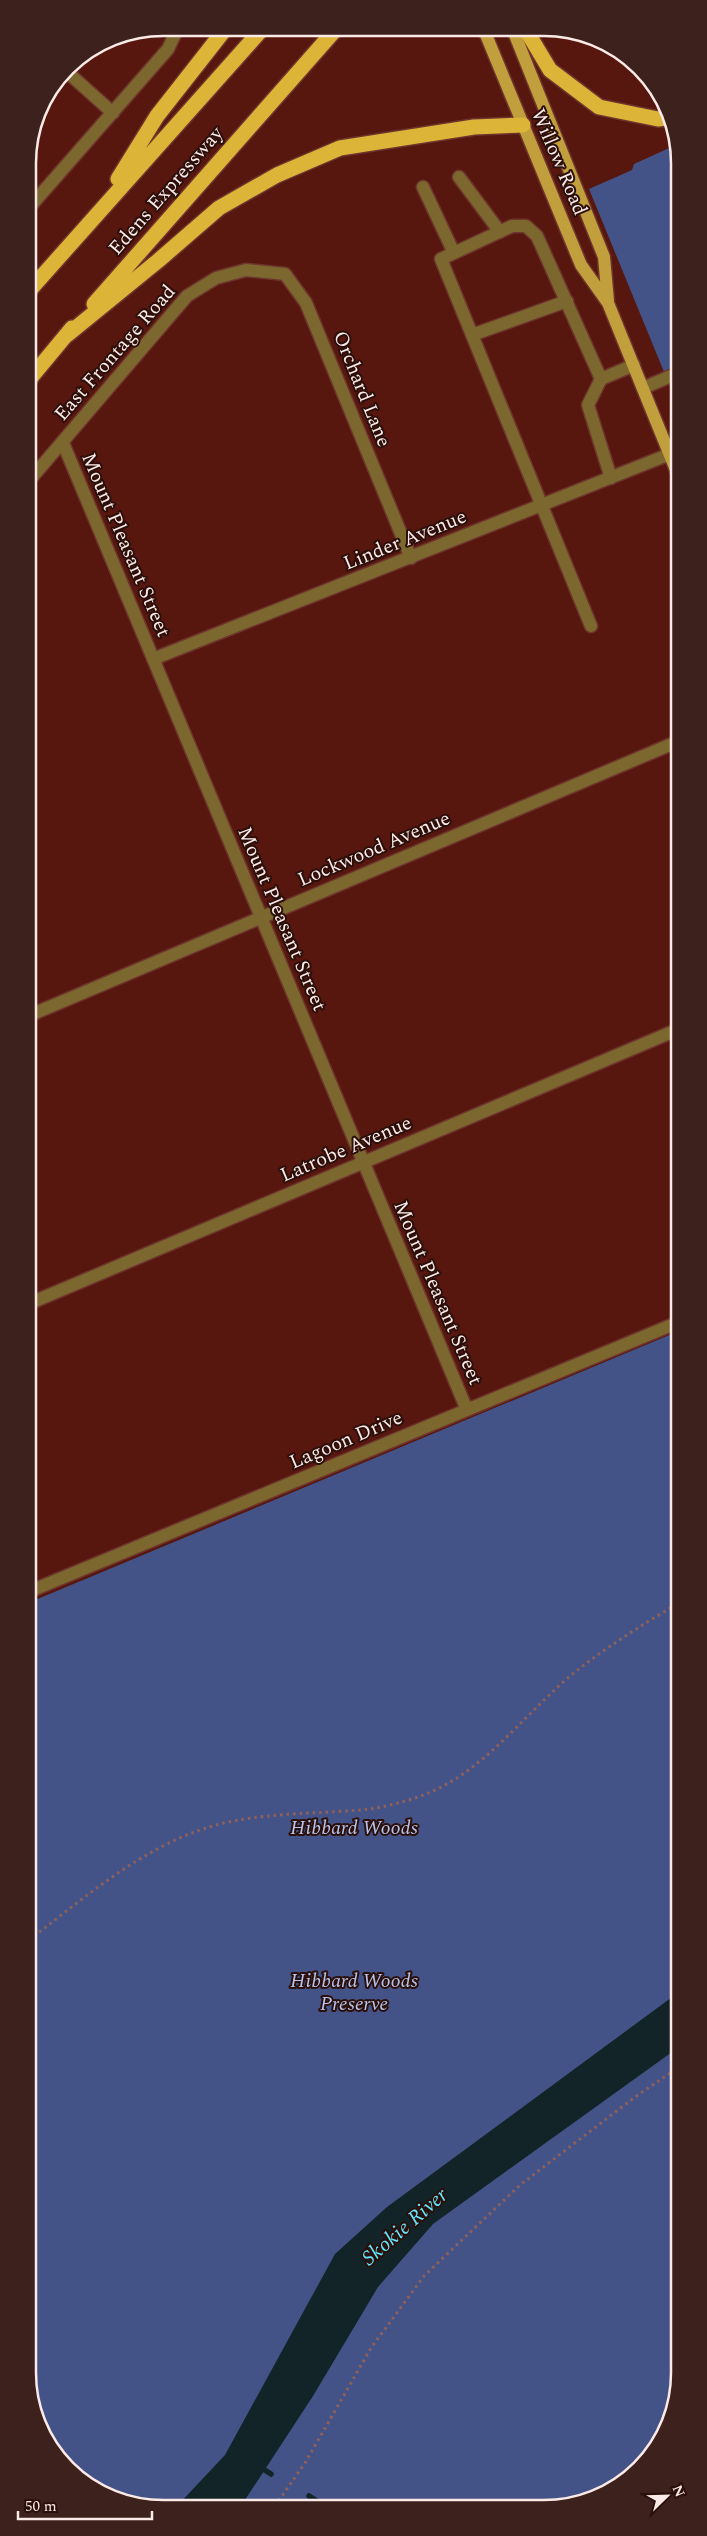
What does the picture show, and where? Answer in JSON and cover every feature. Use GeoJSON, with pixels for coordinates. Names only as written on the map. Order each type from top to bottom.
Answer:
{"type":"FeatureCollection","features":[{"type":"Feature","properties":{"kind":"highway"},"geometry":{"type":"LineString","coordinates":[[530,36],[550,70],[599,107],[662,118]]}},
{"type":"Feature","properties":{"kind":"highway"},"geometry":{"type":"LineString","coordinates":[[96,215],[158,116],[219,37]]}},
{"type":"Feature","properties":{"kind":"highway","name":"Edens Expressway"},"geometry":{"type":"LineString","coordinates":[[37,282],[255,37]]}},
{"type":"Feature","properties":{"kind":"highway","name":"Edens Expressway"},"geometry":{"type":"LineString","coordinates":[[37,370],[329,37]]}},
{"type":"Feature","properties":{"kind":"highway"},"geometry":{"type":"LineString","coordinates":[[67,335],[219,208],[278,175],[340,148],[456,130],[523,125]]}},
{"type":"Feature","properties":{"kind":"main road","name":"Willow Road"},"geometry":{"type":"LineString","coordinates":[[487,36],[581,265],[608,303],[670,454]]}},
{"type":"Feature","properties":{"kind":"main road","name":"Willow Road"},"geometry":{"type":"LineString","coordinates":[[515,36],[604,257],[608,303]]}},
{"type":"Feature","properties":{"kind":"street"},"geometry":{"type":"LineString","coordinates":[[37,200],[168,49],[174,37]]}},
{"type":"Feature","properties":{"kind":"street"},"geometry":{"type":"LineString","coordinates":[[71,76],[113,113]]}},
{"type":"Feature","properties":{"kind":"street"},"geometry":{"type":"LineString","coordinates":[[459,177],[500,232]]}},
{"type":"Feature","properties":{"kind":"street"},"geometry":{"type":"LineString","coordinates":[[423,187],[454,253]]}},
{"type":"Feature","properties":{"kind":"street"},"geometry":{"type":"LineString","coordinates":[[591,626],[441,259],[512,226],[526,226],[537,236],[568,301],[601,379]]}},
{"type":"Feature","properties":{"kind":"street","name":"East Frontage Road"},"geometry":{"type":"LineString","coordinates":[[37,472],[187,296],[216,278],[246,270]]}},
{"type":"Feature","properties":{"kind":"street","name":"Orchard Lane"},"geometry":{"type":"LineString","coordinates":[[246,270],[285,274],[306,303],[411,558]]}},
{"type":"Feature","properties":{"kind":"street"},"geometry":{"type":"LineString","coordinates":[[472,336],[568,301]]}},
{"type":"Feature","properties":{"kind":"street"},"geometry":{"type":"LineString","coordinates":[[611,478],[588,405],[601,379],[634,365]]}},
{"type":"Feature","properties":{"kind":"street"},"geometry":{"type":"LineString","coordinates":[[643,388],[671,376]]}},
{"type":"Feature","properties":{"kind":"street","name":"Mount Pleasant Street"},"geometry":{"type":"LineString","coordinates":[[63,443],[467,1410]]}},
{"type":"Feature","properties":{"kind":"street","name":"Linder Avenue"},"geometry":{"type":"LineString","coordinates":[[153,659],[670,454]]}},
{"type":"Feature","properties":{"kind":"street","name":"Lockwood Avenue"},"geometry":{"type":"LineString","coordinates":[[37,1012],[671,744]]}},
{"type":"Feature","properties":{"kind":"street","name":"Latrobe Avenue"},"geometry":{"type":"LineString","coordinates":[[36,1300],[671,1033]]}},
{"type":"Feature","properties":{"kind":"street","name":"Lagoon Drive"},"geometry":{"type":"LineString","coordinates":[[36,1589],[670,1326]]}},
{"type":"Feature","properties":{"kind":"path"},"geometry":{"type":"LineString","coordinates":[[36,1934],[139,1858],[160,1846],[201,1830],[257,1819],[371,1809],[412,1799],[434,1791],[469,1770],[574,1673],[618,1640],[670,1608]]}},
{"type":"Feature","properties":{"kind":"path"},"geometry":{"type":"LineString","coordinates":[[280,2500],[305,2463],[371,2348],[424,2276],[520,2185],[635,2097],[670,2073]]}},
{"type":"Feature","properties":{"kind":"green space"},"geometry":{"type":"Polygon","coordinates":[[[670,148],[671,389],[589,189],[632,170],[634,164],[670,148]]]}},
{"type":"Feature","properties":{"kind":"green space","name":"Hibbard Woods"},"geometry":{"type":"Polygon","coordinates":[[[670,1335],[670,2381],[666,2406],[658,2429],[639,2457],[621,2474],[585,2493],[560,2499],[544,2500],[163,2500],[130,2495],[100,2483],[79,2468],[58,2443],[49,2429],[41,2406],[36,2373],[36,1600],[670,1335]]]}},
{"type":"Feature","properties":{"kind":"water","name":"Skokie River"},"geometry":{"type":"Polygon","coordinates":[[[670,1998],[670,2053],[433,2224],[378,2287],[313,2396],[245,2500],[183,2500],[225,2455],[335,2254],[387,2207],[670,1998]]]}},
{"type":"Feature","properties":{"kind":"waterway"},"geometry":{"type":"LineString","coordinates":[[260,2467],[271,2474]]}},
{"type":"Feature","properties":{"kind":"waterway"},"geometry":{"type":"LineString","coordinates":[[309,2496],[315,2500]]}},
{"type":"Feature","properties":{"kind":"park label","name":"Hibbard Woods Preserve"},"geometry":{"type":"Point","coordinates":[354,1992]}}]}
